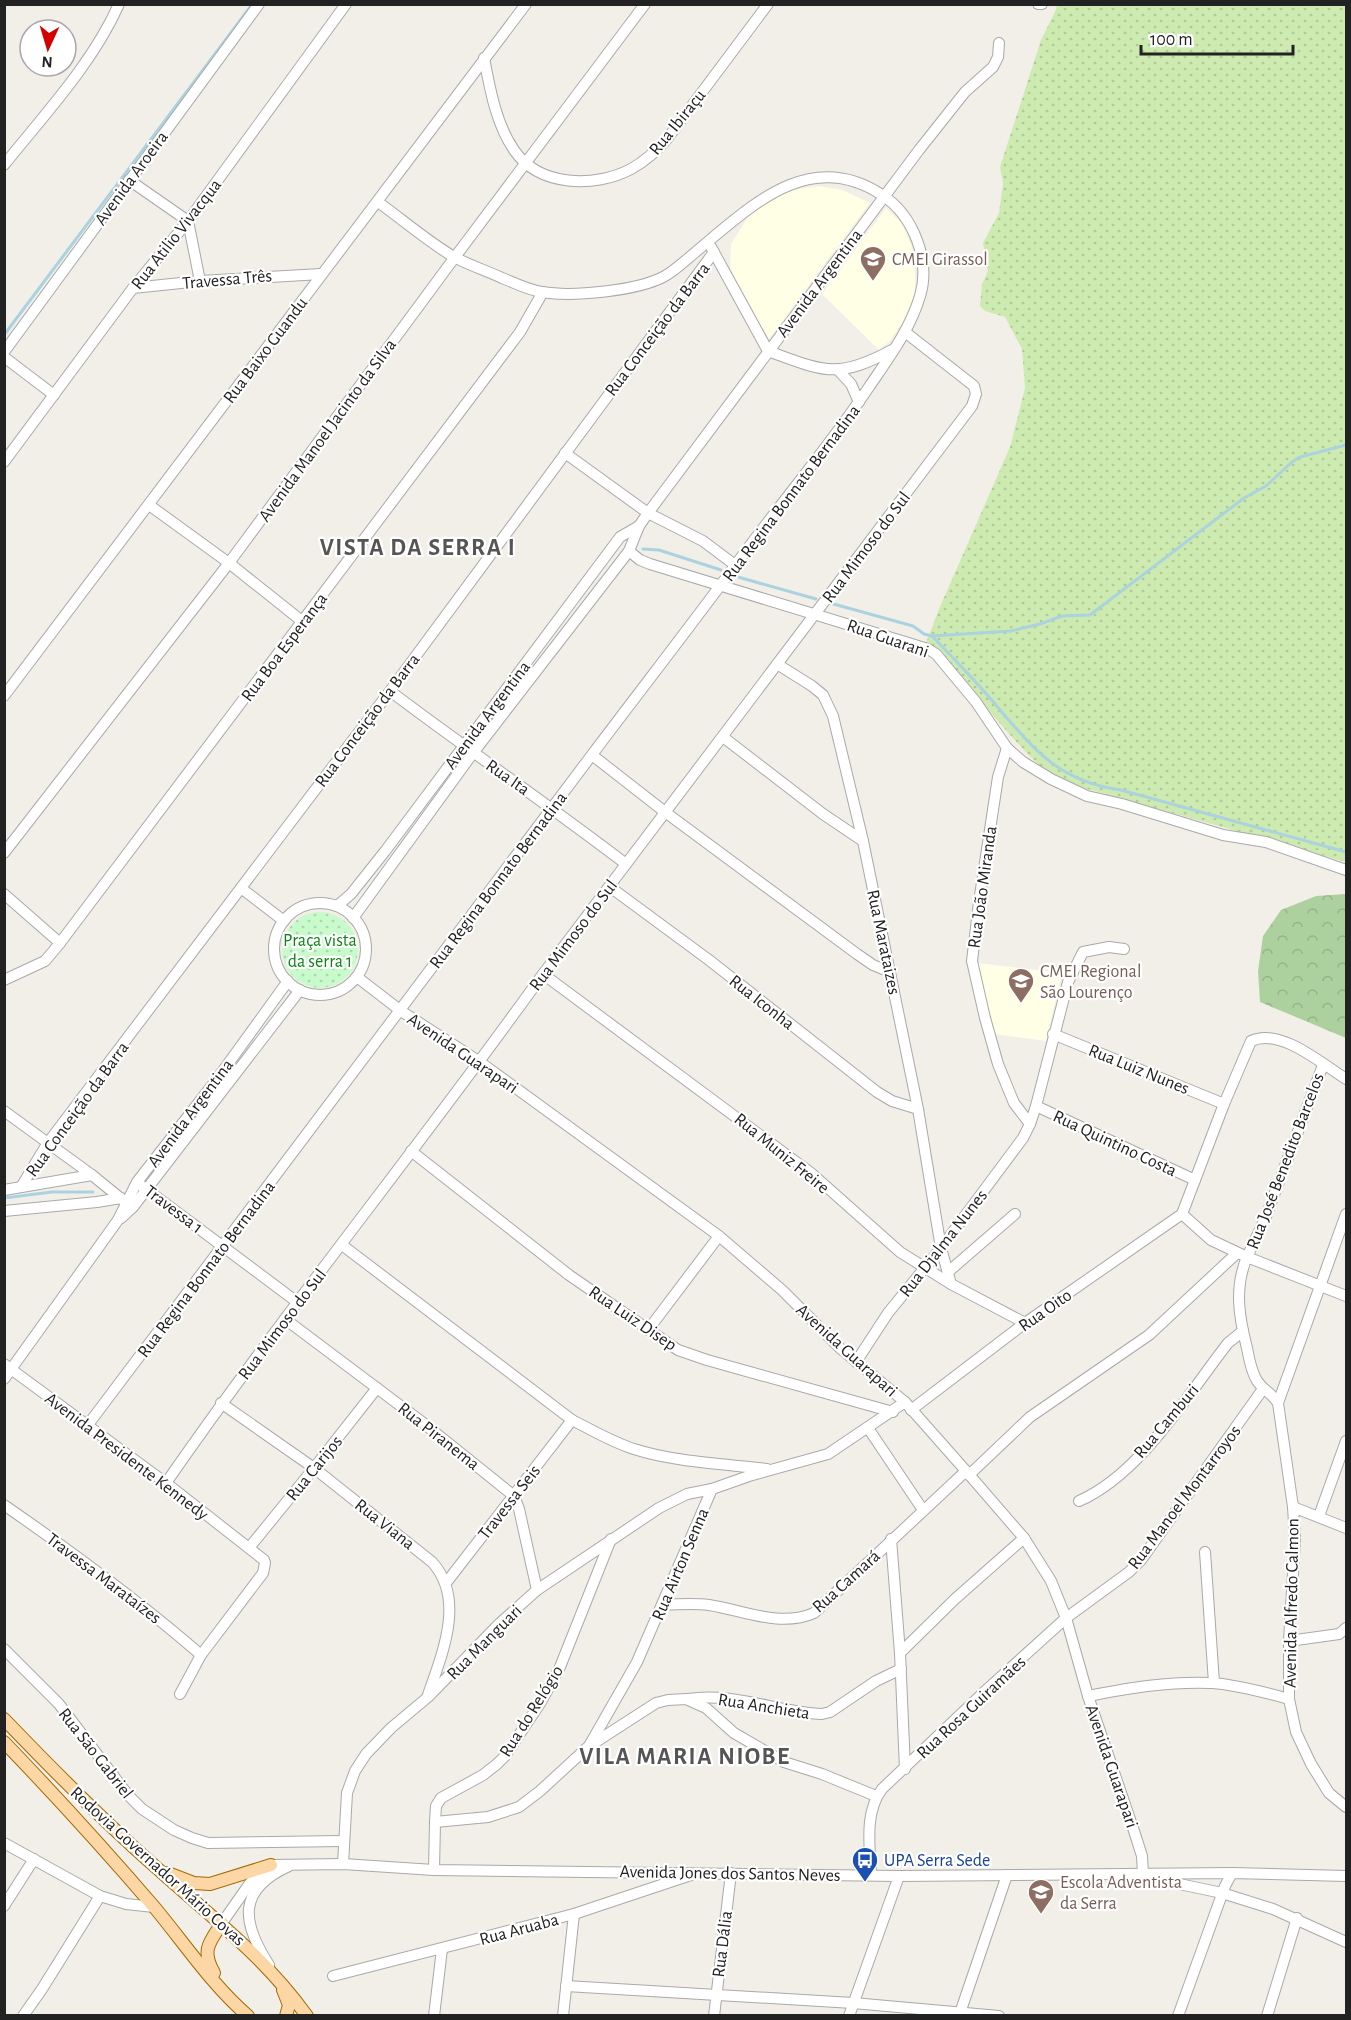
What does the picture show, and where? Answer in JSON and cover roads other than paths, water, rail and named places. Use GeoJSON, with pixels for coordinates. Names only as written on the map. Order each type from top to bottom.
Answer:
{"type":"FeatureCollection","features":[{"type":"Feature","properties":{"kind":"main road","name":"Rodovia Governador Mário Covas"},"geometry":{"type":"LineString","coordinates":[[4,1719],[77,1794],[158,1870],[222,1923],[277,1978],[307,2016]]}},
{"type":"Feature","properties":{"kind":"main road","name":"Rodovia Governador Mário Covas"},"geometry":{"type":"LineString","coordinates":[[4,1742],[84,1826],[244,2013]]}},
{"type":"Feature","properties":{"kind":"main road"},"geometry":{"type":"LineString","coordinates":[[158,1870],[194,1883],[210,1884],[271,1865]]}},
{"type":"Feature","properties":{"kind":"main road"},"geometry":{"type":"LineString","coordinates":[[222,1923],[207,1948],[209,1964],[222,1990]]}},
{"type":"Feature","properties":{"kind":"main road"},"geometry":{"type":"LineString","coordinates":[[277,1978],[289,2005],[286,2016]]}},
{"type":"Feature","properties":{"kind":"main road"},"geometry":{"type":"LineString","coordinates":[[244,2013],[254,2016]]}},
{"type":"Feature","properties":{"kind":"street"},"geometry":{"type":"LineString","coordinates":[[4,165],[93,52],[110,26],[119,4]]}},
{"type":"Feature","properties":{"kind":"street","name":"Avenida Aroeira"},"geometry":{"type":"LineString","coordinates":[[4,352],[259,4]]}},
{"type":"Feature","properties":{"kind":"street","name":"Rua Atilio Vivacqua"},"geometry":{"type":"LineString","coordinates":[[4,462],[133,288],[188,221],[346,4]]}},
{"type":"Feature","properties":{"kind":"street","name":"Rua Baixo Guandu"},"geometry":{"type":"LineString","coordinates":[[4,696],[526,4]]}},
{"type":"Feature","properties":{"kind":"street","name":"Avenida Manoel Jacinto da Silva"},"geometry":{"type":"LineString","coordinates":[[4,853],[229,563],[645,4]]}},
{"type":"Feature","properties":{"kind":"street","name":"Rua Ibiraçu"},"geometry":{"type":"LineString","coordinates":[[526,165],[553,177],[586,182],[630,170],[649,158],[667,139],[768,4]]}},
{"type":"Feature","properties":{"kind":"street","name":"Avenida Argentina"},"geometry":{"type":"LineString","coordinates":[[353,918],[473,753],[628,550],[648,513],[768,351],[945,116],[965,92],[993,67],[998,57],[999,43]]}},
{"type":"Feature","properties":{"kind":"street"},"geometry":{"type":"LineString","coordinates":[[484,58],[496,109],[513,150],[526,165]]}},
{"type":"Feature","properties":{"kind":"street"},"geometry":{"type":"LineString","coordinates":[[378,202],[455,257],[522,286],[543,292],[589,293],[648,283],[667,275],[753,204],[780,188],[798,181],[823,177],[844,178],[861,183],[886,196]]}},
{"type":"Feature","properties":{"kind":"street"},"geometry":{"type":"LineString","coordinates":[[129,180],[188,221],[200,281]]}},
{"type":"Feature","properties":{"kind":"street","name":"Rua Regina Bonnato Bernadina"},"geometry":{"type":"LineString","coordinates":[[87,1426],[735,565],[827,447],[895,349],[920,298],[923,283],[922,266],[912,227],[886,196]]}},
{"type":"Feature","properties":{"kind":"street"},"geometry":{"type":"LineString","coordinates":[[708,241],[768,351],[815,368],[839,370],[875,360],[895,349]]}},
{"type":"Feature","properties":{"kind":"street","name":"Rua Conceição da Barra"},"geometry":{"type":"LineString","coordinates":[[21,1187],[47,1144],[390,691],[714,252]]}},
{"type":"Feature","properties":{"kind":"street","name":"Travessa Três"},"geometry":{"type":"LineString","coordinates":[[133,288],[200,281],[321,274]]}},
{"type":"Feature","properties":{"kind":"street","name":"Rua Boa Esperança"},"geometry":{"type":"LineString","coordinates":[[4,980],[45,961],[60,943],[520,332],[543,292]]}},
{"type":"Feature","properties":{"kind":"street","name":"Rua Mimoso do Sul"},"geometry":{"type":"LineString","coordinates":[[166,1483],[221,1403],[972,406],[976,393],[974,386],[905,332]]}},
{"type":"Feature","properties":{"kind":"street"},"geometry":{"type":"LineString","coordinates":[[4,357],[54,395]]}},
{"type":"Feature","properties":{"kind":"street"},"geometry":{"type":"LineString","coordinates":[[839,370],[851,384],[859,402]]}},
{"type":"Feature","properties":{"kind":"street"},"geometry":{"type":"LineString","coordinates":[[565,453],[648,513],[703,541],[735,565]]}},
{"type":"Feature","properties":{"kind":"street"},"geometry":{"type":"LineString","coordinates":[[149,505],[229,563],[303,622]]}},
{"type":"Feature","properties":{"kind":"street","name":"Avenida Argentina"},"geometry":{"type":"LineString","coordinates":[[337,906],[351,894],[375,865],[620,537],[639,526]]}},
{"type":"Feature","properties":{"kind":"street","name":"Rua Guarani"},"geometry":{"type":"LineString","coordinates":[[628,550],[645,562],[916,644],[936,654],[976,702],[1007,748],[1023,762],[1051,780],[1088,796],[1122,804],[1222,835],[1266,842],[1347,870]]}},
{"type":"Feature","properties":{"kind":"street","name":"Rua Marataizes"},"geometry":{"type":"LineString","coordinates":[[777,664],[812,686],[823,695],[829,705],[863,841],[918,1109],[941,1248],[951,1284]]}},
{"type":"Feature","properties":{"kind":"street","name":"Rua Ita"},"geometry":{"type":"LineString","coordinates":[[390,691],[627,864]]}},
{"type":"Feature","properties":{"kind":"street"},"geometry":{"type":"LineString","coordinates":[[723,736],[863,841]]}},
{"type":"Feature","properties":{"kind":"street","name":"Rua João Miranda"},"geometry":{"type":"LineString","coordinates":[[1007,748],[998,777],[972,961],[998,1064],[1014,1103],[1030,1124]]}},
{"type":"Feature","properties":{"kind":"street"},"geometry":{"type":"LineString","coordinates":[[592,755],[664,812],[856,954],[890,972]]}},
{"type":"Feature","properties":{"kind":"street","name":"Rua Iconha"},"geometry":{"type":"LineString","coordinates":[[610,887],[709,960],[877,1092],[892,1101],[918,1109]]}},
{"type":"Feature","properties":{"kind":"street"},"geometry":{"type":"LineString","coordinates":[[242,888],[284,921]]}},
{"type":"Feature","properties":{"kind":"street"},"geometry":{"type":"LineString","coordinates":[[4,894],[60,943]]}},
{"type":"Feature","properties":{"kind":"street"},"geometry":{"type":"LineString","coordinates":[[320,903],[337,906],[353,918],[361,929],[366,945],[364,962],[357,977],[344,988],[328,994],[312,994],[300,990],[288,981],[279,969],[274,953],[276,936],[289,915],[304,906],[320,903]]}},
{"type":"Feature","properties":{"kind":"street","name":"Rua Djalma Nunes"},"geometry":{"type":"LineString","coordinates":[[856,1362],[888,1313],[941,1248],[1023,1138],[1036,1106],[1068,982],[1083,952],[1109,947],[1124,949]]}},
{"type":"Feature","properties":{"kind":"street","name":"Rua Muniz Freire"},"geometry":{"type":"LineString","coordinates":[[543,974],[811,1173],[900,1252],[951,1284],[1025,1323]]}},
{"type":"Feature","properties":{"kind":"street","name":"Avenida Guarapari"},"geometry":{"type":"LineString","coordinates":[[357,977],[401,1011],[480,1062],[719,1236],[782,1290],[856,1362],[908,1406],[967,1473],[1024,1539],[1051,1581],[1066,1618],[1088,1696],[1142,1856],[1143,1874]]}},
{"type":"Feature","properties":{"kind":"street","name":"Avenida Argentina"},"geometry":{"type":"LineString","coordinates":[[4,1379],[8,1366],[118,1220],[137,1182],[217,1079],[288,981]]}},
{"type":"Feature","properties":{"kind":"street","name":"Avenida Argentina"},"geometry":{"type":"LineString","coordinates":[[126,1202],[147,1189],[300,990]]}},
{"type":"Feature","properties":{"kind":"street","name":"Rua Luiz Nunes"},"geometry":{"type":"LineString","coordinates":[[1053,1034],[1224,1104]]}},
{"type":"Feature","properties":{"kind":"street"},"geometry":{"type":"LineString","coordinates":[[1347,1078],[1289,1043],[1266,1037],[1251,1041],[1182,1214],[1211,1240],[1242,1256],[1347,1296]]}},
{"type":"Feature","properties":{"kind":"street","name":"Rua José Benedito Barcelos"},"geometry":{"type":"LineString","coordinates":[[1242,1256],[1265,1219],[1323,1065]]}},
{"type":"Feature","properties":{"kind":"street","name":"Rua Quintino Costa"},"geometry":{"type":"LineString","coordinates":[[1036,1106],[1195,1180]]}},
{"type":"Feature","properties":{"kind":"street"},"geometry":{"type":"LineString","coordinates":[[4,1112],[126,1202]]}},
{"type":"Feature","properties":{"kind":"street","name":"Rua Luiz Disep"},"geometry":{"type":"LineString","coordinates":[[411,1151],[569,1275],[678,1350],[892,1412]]}},
{"type":"Feature","properties":{"kind":"street"},"geometry":{"type":"LineString","coordinates":[[4,1190],[92,1175]]}},
{"type":"Feature","properties":{"kind":"street","name":"Travessa 1"},"geometry":{"type":"LineString","coordinates":[[137,1182],[297,1302]]}},
{"type":"Feature","properties":{"kind":"street"},"geometry":{"type":"LineString","coordinates":[[4,1211],[97,1202],[126,1202]]}},
{"type":"Feature","properties":{"kind":"street"},"geometry":{"type":"LineString","coordinates":[[948,1272],[1015,1214]]}},
{"type":"Feature","properties":{"kind":"street","name":"Rua Oito"},"geometry":{"type":"LineString","coordinates":[[908,1406],[1182,1214]]}},
{"type":"Feature","properties":{"kind":"street"},"geometry":{"type":"LineString","coordinates":[[1278,1402],[1347,1214]]}},
{"type":"Feature","properties":{"kind":"street"},"geometry":{"type":"LineString","coordinates":[[648,1330],[719,1236]]}},
{"type":"Feature","properties":{"kind":"street"},"geometry":{"type":"LineString","coordinates":[[342,1245],[572,1420],[614,1442],[636,1450],[774,1470]]}},
{"type":"Feature","properties":{"kind":"street"},"geometry":{"type":"LineString","coordinates":[[1242,1256],[1238,1305],[1252,1372],[1263,1389],[1273,1395],[1278,1402]]}},
{"type":"Feature","properties":{"kind":"street","name":"Rua Camará"},"geometry":{"type":"LineString","coordinates":[[663,1605],[710,1605],[784,1619],[803,1618],[814,1613],[891,1539],[1030,1417],[1149,1335],[1242,1256]]}},
{"type":"Feature","properties":{"kind":"street","name":"Rua Piranema"},"geometry":{"type":"LineString","coordinates":[[285,1320],[422,1422],[514,1496]]}},
{"type":"Feature","properties":{"kind":"street","name":"Rua Camburi"},"geometry":{"type":"LineString","coordinates":[[1079,1501],[1094,1495],[1135,1459],[1162,1430],[1228,1343],[1243,1331]]}},
{"type":"Feature","properties":{"kind":"street","name":"Avenida Presidente Kennedy"},"geometry":{"type":"LineString","coordinates":[[8,1366],[166,1483],[264,1560],[266,1563],[263,1573],[201,1655]]}},
{"type":"Feature","properties":{"kind":"street","name":"Rua Carijos"},"geometry":{"type":"LineString","coordinates":[[249,1548],[377,1388]]}},
{"type":"Feature","properties":{"kind":"street","name":"Rua Manoel Montarroyos"},"geometry":{"type":"LineString","coordinates":[[1066,1618],[1129,1572],[1141,1560],[1263,1389]]}},
{"type":"Feature","properties":{"kind":"street","name":"Avenida Alfredo Calmon"},"geometry":{"type":"LineString","coordinates":[[1278,1402],[1293,1507],[1295,1539],[1289,1641],[1289,1699],[1296,1732],[1311,1764],[1329,1793],[1347,1807]]}},
{"type":"Feature","properties":{"kind":"street","name":"Rua Viana"},"geometry":{"type":"LineString","coordinates":[[221,1403],[315,1468],[432,1562],[442,1573],[446,1583],[450,1615],[447,1636],[428,1697]]}},
{"type":"Feature","properties":{"kind":"street","name":"Rua Airton Senna"},"geometry":{"type":"LineString","coordinates":[[435,1822],[488,1816],[519,1807],[589,1746],[637,1662],[712,1489],[828,1454],[892,1412],[908,1406]]}},
{"type":"Feature","properties":{"kind":"street","name":"Travessa Seis"},"geometry":{"type":"LineString","coordinates":[[446,1583],[572,1420]]}},
{"type":"Feature","properties":{"kind":"street"},"geometry":{"type":"LineString","coordinates":[[868,1428],[923,1510]]}},
{"type":"Feature","properties":{"kind":"street"},"geometry":{"type":"LineString","coordinates":[[1319,1516],[1347,1441]]}},
{"type":"Feature","properties":{"kind":"street","name":"Rua Manguari"},"geometry":{"type":"LineString","coordinates":[[343,1864],[346,1793],[354,1771],[366,1754],[391,1728],[428,1697],[499,1624],[537,1590],[611,1539],[675,1499],[712,1489]]}},
{"type":"Feature","properties":{"kind":"street"},"geometry":{"type":"LineString","coordinates":[[514,1496],[537,1590]]}},
{"type":"Feature","properties":{"kind":"street","name":"Travessa Marataízes"},"geometry":{"type":"LineString","coordinates":[[4,1505],[57,1541],[165,1623],[201,1655]]}},
{"type":"Feature","properties":{"kind":"street"},"geometry":{"type":"LineString","coordinates":[[1293,1507],[1347,1527]]}},
{"type":"Feature","properties":{"kind":"street","name":"Rua do Relógio"},"geometry":{"type":"LineString","coordinates":[[435,1822],[436,1806],[441,1798],[483,1776],[497,1764],[505,1756],[541,1702],[560,1667],[611,1539]]}},
{"type":"Feature","properties":{"kind":"street"},"geometry":{"type":"LineString","coordinates":[[891,1539],[901,1669],[905,1769]]}},
{"type":"Feature","properties":{"kind":"street"},"geometry":{"type":"LineString","coordinates":[[900,1653],[955,1599],[1024,1539]]}},
{"type":"Feature","properties":{"kind":"street"},"geometry":{"type":"LineString","coordinates":[[1205,1552],[1214,1683]]}},
{"type":"Feature","properties":{"kind":"street","name":"Rua Rosa Guiramães"},"geometry":{"type":"LineString","coordinates":[[876,1796],[982,1693],[1066,1618]]}},
{"type":"Feature","properties":{"kind":"street"},"geometry":{"type":"LineString","coordinates":[[1289,1641],[1339,1634],[1347,1628]]}},
{"type":"Feature","properties":{"kind":"street","name":"Rua São Gabriel"},"geometry":{"type":"LineString","coordinates":[[4,1648],[59,1704],[141,1809],[174,1830],[208,1843],[343,1841]]}},
{"type":"Feature","properties":{"kind":"street"},"geometry":{"type":"LineString","coordinates":[[180,1694],[201,1655]]}},
{"type":"Feature","properties":{"kind":"street","name":"Rua Anchieta"},"geometry":{"type":"LineString","coordinates":[[589,1746],[656,1703],[668,1700],[702,1697],[737,1699],[822,1714],[831,1712],[876,1682],[901,1669]]}},
{"type":"Feature","properties":{"kind":"street"},"geometry":{"type":"LineString","coordinates":[[1088,1696],[1133,1687],[1214,1683],[1253,1689],[1289,1699]]}},
{"type":"Feature","properties":{"kind":"street"},"geometry":{"type":"LineString","coordinates":[[686,1699],[706,1708],[734,1733],[784,1762],[822,1774],[876,1796],[869,1828],[871,1875]]}},
{"type":"Feature","properties":{"kind":"street"},"geometry":{"type":"LineString","coordinates":[[434,1870],[435,1822]]}},
{"type":"Feature","properties":{"kind":"street"},"geometry":{"type":"LineString","coordinates":[[4,1843],[100,1896],[126,1904],[154,1907]]}},
{"type":"Feature","properties":{"kind":"street"},"geometry":{"type":"LineString","coordinates":[[4,1906],[34,1859]]}},
{"type":"Feature","properties":{"kind":"street","name":"Avenida Jones dos Santos Neves"},"geometry":{"type":"LineString","coordinates":[[271,1865],[343,1864],[434,1870],[899,1876],[1232,1873],[1347,1876]]}},
{"type":"Feature","properties":{"kind":"street"},"geometry":{"type":"LineString","coordinates":[[222,1923],[250,1882],[271,1865]]}},
{"type":"Feature","properties":{"kind":"street","name":"Avenida Jones dos Santos Neves"},"geometry":{"type":"LineString","coordinates":[[277,1978],[252,1935],[249,1911],[254,1894],[259,1887],[275,1873],[293,1865]]}},
{"type":"Feature","properties":{"kind":"street","name":"Rua Aruaba"},"geometry":{"type":"LineString","coordinates":[[333,1976],[574,1914],[701,1872]]}},
{"type":"Feature","properties":{"kind":"street","name":"Rua Dália"},"geometry":{"type":"LineString","coordinates":[[714,2016],[731,1873]]}},
{"type":"Feature","properties":{"kind":"street"},"geometry":{"type":"LineString","coordinates":[[1178,2016],[1222,1893],[1232,1873]]}},
{"type":"Feature","properties":{"kind":"street"},"geometry":{"type":"LineString","coordinates":[[1143,1874],[1155,1879],[1222,1893],[1297,1918],[1347,1942]]}},
{"type":"Feature","properties":{"kind":"street"},"geometry":{"type":"LineString","coordinates":[[959,2013],[1006,1875]]}},
{"type":"Feature","properties":{"kind":"street"},"geometry":{"type":"LineString","coordinates":[[849,2016],[899,1876]]}},
{"type":"Feature","properties":{"kind":"street"},"geometry":{"type":"LineString","coordinates":[[23,2016],[100,1896]]}},
{"type":"Feature","properties":{"kind":"street"},"geometry":{"type":"LineString","coordinates":[[563,2016],[574,1914]]}},
{"type":"Feature","properties":{"kind":"street"},"geometry":{"type":"LineString","coordinates":[[1267,2016],[1297,1918]]}},
{"type":"Feature","properties":{"kind":"street"},"geometry":{"type":"LineString","coordinates":[[434,2016],[442,1949]]}},
{"type":"Feature","properties":{"kind":"street"},"geometry":{"type":"LineString","coordinates":[[566,1986],[853,2004],[999,2016]]}},
{"type":"Feature","properties":{"kind":"waterway"},"geometry":{"type":"LineString","coordinates":[[4,335],[251,6]]}},
{"type":"Feature","properties":{"kind":"waterway"},"geometry":{"type":"LineString","coordinates":[[830,603],[913,626],[924,634],[932,636],[1011,631],[1062,616],[1090,615],[1244,498],[1266,486],[1292,462],[1300,457],[1346,445]]}},
{"type":"Feature","properties":{"kind":"waterway"},"geometry":{"type":"LineString","coordinates":[[643,549],[659,550],[721,570]]}},
{"type":"Feature","properties":{"kind":"waterway"},"geometry":{"type":"LineString","coordinates":[[738,577],[816,599]]}},
{"type":"Feature","properties":{"kind":"waterway"},"geometry":{"type":"LineString","coordinates":[[932,636],[1031,745],[1045,758],[1078,778],[1346,852]]}},
{"type":"Feature","properties":{"kind":"waterway"},"geometry":{"type":"LineString","coordinates":[[4,1198],[52,1192],[93,1192]]}},
{"type":"Feature","properties":{"kind":"place","name":"CMEI Girassol"},"geometry":{"type":"Point","coordinates":[873,282]}},
{"type":"Feature","properties":{"kind":"place","name":"CMEI Regional São Lourenço"},"geometry":{"type":"Point","coordinates":[1021,1004]}},
{"type":"Feature","properties":{"kind":"place","name":"UPA Serra Sede"},"geometry":{"type":"Point","coordinates":[865,1883]}},
{"type":"Feature","properties":{"kind":"place","name":"Escola Adventista da Serra"},"geometry":{"type":"Point","coordinates":[1041,1915]}},
{"type":"Feature","properties":{"kind":"district","name":"VISTA DA SERRA I"},"geometry":{"type":"Point","coordinates":[418,547]}},
{"type":"Feature","properties":{"kind":"district","name":"VILA MARIA NIOBE"},"geometry":{"type":"Point","coordinates":[685,1756]}},
{"type":"Feature","properties":{"kind":"park label","name":"Praça vista da serra 1"},"geometry":{"type":"Point","coordinates":[320,950]}}]}
